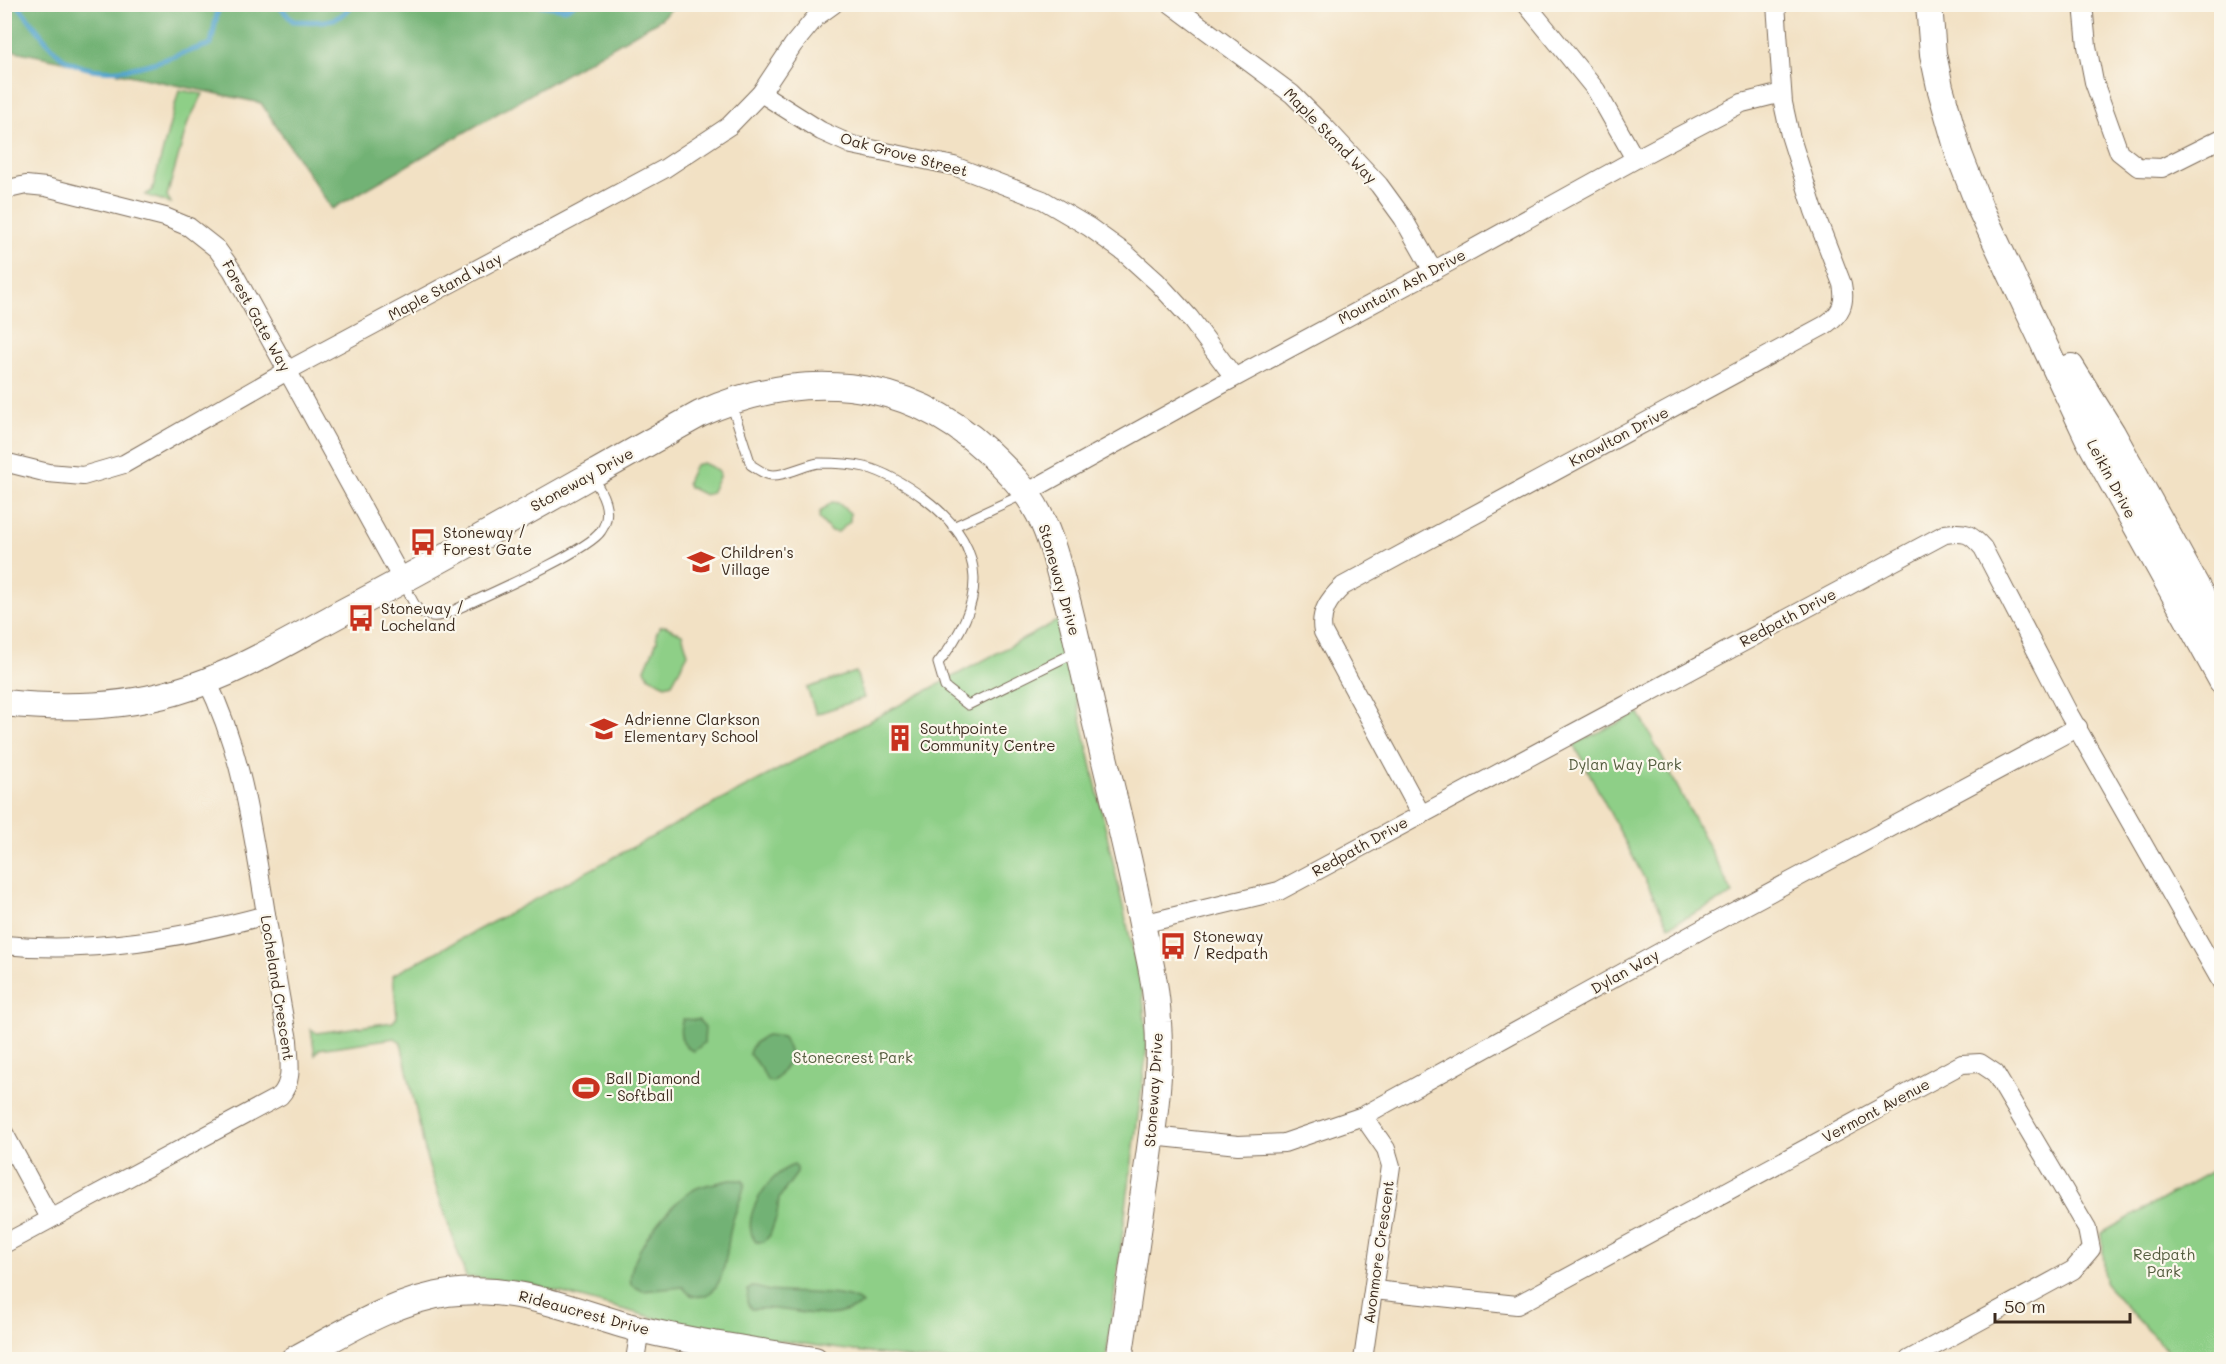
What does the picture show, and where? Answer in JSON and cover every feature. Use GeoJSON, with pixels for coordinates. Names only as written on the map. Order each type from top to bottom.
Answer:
{"type":"FeatureCollection","features":[{"type":"Feature","properties":{"kind":"street","name":"Maple Stand Way"},"geometry":{"type":"LineString","coordinates":[[4,462],[68,476],[104,472],[124,464],[287,371],[664,170],[729,126],[761,93],[793,45],[816,17],[834,4]]}},
{"type":"Feature","properties":{"kind":"street","name":"Maple Stand Way"},"geometry":{"type":"LineString","coordinates":[[1171,4],[1292,94],[1324,126],[1379,185],[1403,218],[1433,272]]}},
{"type":"Feature","properties":{"kind":"street"},"geometry":{"type":"LineString","coordinates":[[1526,4],[1596,90],[1635,159]]}},
{"type":"Feature","properties":{"kind":"street","name":"Knowlton Drive"},"geometry":{"type":"LineString","coordinates":[[1421,814],[1323,632],[1321,621],[1327,603],[1343,586],[1825,325],[1840,313],[1844,294],[1842,284],[1800,169],[1782,93],[1776,4]]}},
{"type":"Feature","properties":{"kind":"street","name":"Leikin Drive"},"geometry":{"type":"LineString","coordinates":[[1929,4],[1933,54],[1948,120],[1980,208],[2090,440],[2215,631],[2222,681]]}},
{"type":"Feature","properties":{"kind":"street"},"geometry":{"type":"LineString","coordinates":[[2083,4],[2086,46],[2094,82],[2119,152],[2138,167],[2162,168],[2222,138]]}},
{"type":"Feature","properties":{"kind":"street","name":"Oak Grove Street"},"geometry":{"type":"LineString","coordinates":[[761,93],[821,131],[852,145],[954,166],[1043,200],[1089,227],[1125,254],[1156,282],[1189,317],[1234,377]]}},
{"type":"Feature","properties":{"kind":"street","name":"Mountain Ash Drive"},"geometry":{"type":"LineString","coordinates":[[1026,493],[1234,377],[1433,272],[1635,159],[1742,103],[1782,93]]}},
{"type":"Feature","properties":{"kind":"street","name":"Forest Gate Way"},"geometry":{"type":"LineString","coordinates":[[4,190],[26,185],[46,187],[165,217],[189,227],[217,249],[232,270],[403,581]]}},
{"type":"Feature","properties":{"kind":"street","name":"Stoneway Drive"},"geometry":{"type":"LineString","coordinates":[[4,704],[37,707],[106,704],[177,692],[207,681],[403,581],[700,414],[730,400],[763,391],[796,386],[857,388],[890,395],[920,406],[948,421],[973,438],[1002,465],[1026,493],[1040,515],[1051,546],[1079,650],[1154,983],[1159,1023],[1152,1136],[1119,1359]]}},
{"type":"Feature","properties":{"kind":"street","name":"Redpath Drive"},"geometry":{"type":"LineString","coordinates":[[1142,924],[1278,891],[1946,534],[1961,532],[1974,537],[1983,548],[2069,714],[2222,983]]}},
{"type":"Feature","properties":{"kind":"street","name":"Locheland Crescent"},"geometry":{"type":"LineString","coordinates":[[4,1244],[272,1101],[286,1090],[290,1070],[288,1041],[251,819],[239,766],[219,704],[207,681]]}},
{"type":"Feature","properties":{"kind":"street","name":"Dylan Way"},"geometry":{"type":"LineString","coordinates":[[1152,1136],[1238,1145],[1284,1143],[1363,1116],[1724,917],[2078,727]]}},
{"type":"Feature","properties":{"kind":"street"},"geometry":{"type":"LineString","coordinates":[[4,945],[54,947],[137,942],[176,937],[266,915]]}},
{"type":"Feature","properties":{"kind":"street","name":"Vermont Avenue"},"geometry":{"type":"LineString","coordinates":[[1374,1290],[1517,1305],[1962,1064],[1980,1063],[1995,1073],[2087,1229],[2091,1249],[2073,1270],[1908,1359]]}},
{"type":"Feature","properties":{"kind":"street","name":"Avonmore Crescent"},"geometry":{"type":"LineString","coordinates":[[1363,1116],[1386,1149],[1391,1166],[1363,1359]]}},
{"type":"Feature","properties":{"kind":"street"},"geometry":{"type":"LineString","coordinates":[[4,1133],[50,1218]]}},
{"type":"Feature","properties":{"kind":"street","name":"Rideaucrest Drive"},"geometry":{"type":"LineString","coordinates":[[293,1359],[380,1314],[406,1304],[447,1293],[479,1292],[523,1294],[640,1329],[723,1346],[815,1359]]}},
{"type":"Feature","properties":{"kind":"street"},"geometry":{"type":"LineString","coordinates":[[635,1359],[640,1329]]}},
{"type":"Feature","properties":{"kind":"lane"},"geometry":{"type":"LineString","coordinates":[[730,400],[751,465],[768,475],[818,463],[866,467],[909,486],[938,509],[966,543],[974,581],[968,615],[954,644],[938,663],[945,687],[968,705],[1079,650]]}},
{"type":"Feature","properties":{"kind":"lane"},"geometry":{"type":"LineString","coordinates":[[403,581],[416,609],[434,618],[577,550],[601,532],[604,524],[605,502],[602,492],[590,475]]}},
{"type":"Feature","properties":{"kind":"lane"},"geometry":{"type":"LineString","coordinates":[[953,527],[1026,493]]}},
{"type":"Feature","properties":{"kind":"green space"},"geometry":{"type":"Polygon","coordinates":[[[4,5],[675,5],[661,19],[332,209],[261,103],[5,49],[4,5]]]}},
{"type":"Feature","properties":{"kind":"green space"},"geometry":{"type":"Polygon","coordinates":[[[179,90],[203,94],[188,122],[167,196],[171,203],[145,195],[152,191],[179,90]]]}},
{"type":"Feature","properties":{"kind":"green space"},"geometry":{"type":"Polygon","coordinates":[[[703,463],[718,470],[720,475],[711,493],[705,495],[689,487],[687,482],[695,465],[703,463]]]}},
{"type":"Feature","properties":{"kind":"green space"},"geometry":{"type":"Polygon","coordinates":[[[832,502],[838,503],[850,513],[850,521],[838,532],[830,531],[819,518],[820,512],[832,502]]]}},
{"type":"Feature","properties":{"kind":"green space","name":"Stonecrest Park"},"geometry":{"type":"Polygon","coordinates":[[[1059,620],[1143,996],[1147,1046],[1106,1359],[926,1360],[847,1350],[740,1335],[662,1320],[526,1283],[466,1277],[427,1160],[401,1043],[395,1038],[319,1049],[315,1055],[311,1029],[317,1033],[393,1022],[397,1017],[393,975],[1059,620]]]}},
{"type":"Feature","properties":{"kind":"green space"},"geometry":{"type":"Polygon","coordinates":[[[665,626],[682,634],[688,654],[672,683],[665,685],[649,677],[645,669],[657,641],[656,634],[660,627],[665,626]]]}},
{"type":"Feature","properties":{"kind":"green space"},"geometry":{"type":"Polygon","coordinates":[[[856,672],[864,698],[816,714],[807,688],[856,672]]]}},
{"type":"Feature","properties":{"kind":"green space","name":"Dylan Way Park"},"geometry":{"type":"Polygon","coordinates":[[[1639,713],[1733,894],[1669,926],[1574,744],[1639,713]]]}},
{"type":"Feature","properties":{"kind":"green space"},"geometry":{"type":"Polygon","coordinates":[[[683,1019],[699,1020],[705,1027],[704,1043],[694,1051],[686,1046],[681,1038],[683,1019]]]}},
{"type":"Feature","properties":{"kind":"green space"},"geometry":{"type":"Polygon","coordinates":[[[767,1035],[783,1037],[789,1051],[787,1064],[773,1082],[767,1081],[761,1068],[749,1054],[755,1042],[767,1035]]]}},
{"type":"Feature","properties":{"kind":"green space"},"geometry":{"type":"Polygon","coordinates":[[[794,1165],[797,1173],[779,1198],[777,1215],[770,1235],[764,1242],[756,1242],[751,1232],[753,1209],[766,1186],[785,1169],[794,1165]]]}},
{"type":"Feature","properties":{"kind":"green space","name":"Redpath Park"},"geometry":{"type":"Polygon","coordinates":[[[2221,1166],[2221,1359],[2172,1359],[2105,1284],[2102,1233],[2221,1166]]]}},
{"type":"Feature","properties":{"kind":"green space"},"geometry":{"type":"Polygon","coordinates":[[[729,1180],[742,1180],[745,1183],[732,1223],[721,1276],[711,1292],[702,1296],[693,1296],[683,1287],[643,1291],[631,1285],[631,1273],[643,1245],[652,1230],[675,1204],[697,1188],[729,1180]]]}},
{"type":"Feature","properties":{"kind":"green space"},"geometry":{"type":"Polygon","coordinates":[[[752,1287],[779,1292],[846,1296],[862,1304],[851,1310],[830,1315],[751,1309],[747,1302],[748,1290],[752,1287]]]}},
{"type":"Feature","properties":{"kind":"waterway"},"geometry":{"type":"LineString","coordinates":[[17,4],[58,54],[80,66],[99,70],[137,67],[211,44],[219,4]]}},
{"type":"Feature","properties":{"kind":"waterway"},"geometry":{"type":"LineString","coordinates":[[277,4],[293,21],[334,19],[341,16],[352,4]]}},
{"type":"Feature","properties":{"kind":"waterway"},"geometry":{"type":"LineString","coordinates":[[535,4],[565,9],[574,4]]}},
{"type":"Feature","properties":{"kind":"place","name":"Stoneway / Forest Gate"},"geometry":{"type":"Point","coordinates":[423,542]}},
{"type":"Feature","properties":{"kind":"place","name":"Children's Village"},"geometry":{"type":"Point","coordinates":[701,562]}},
{"type":"Feature","properties":{"kind":"place","name":"Stoneway / Locheland"},"geometry":{"type":"Point","coordinates":[361,618]}},
{"type":"Feature","properties":{"kind":"place","name":"Adrienne Clarkson Elementary School"},"geometry":{"type":"Point","coordinates":[604,729]}},
{"type":"Feature","properties":{"kind":"place","name":"Southpointe Community Centre"},"geometry":{"type":"Point","coordinates":[900,738]}},
{"type":"Feature","properties":{"kind":"place","name":"Stoneway / Redpath"},"geometry":{"type":"Point","coordinates":[1173,946]}},
{"type":"Feature","properties":{"kind":"place","name":"Ball Diamond - Softball"},"geometry":{"type":"Point","coordinates":[586,1088]}}]}
